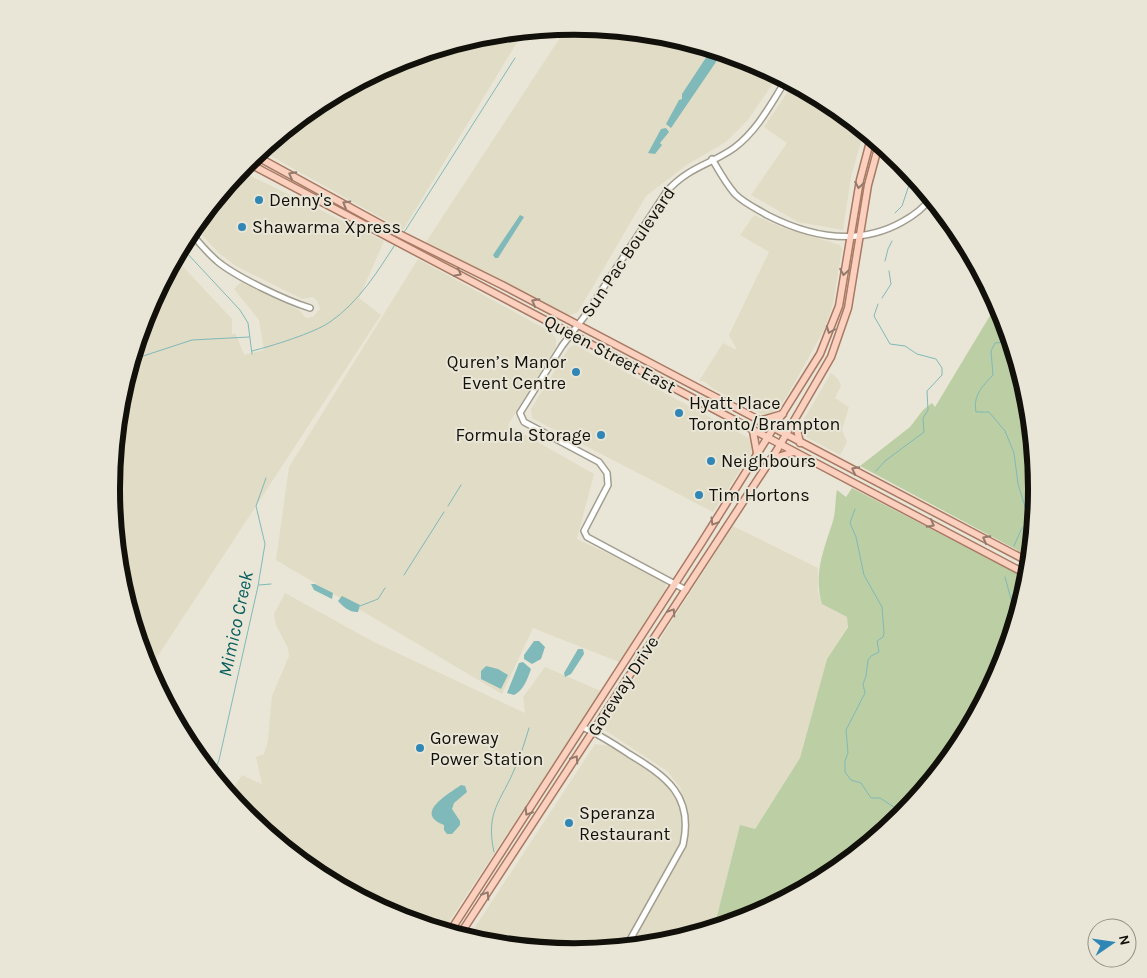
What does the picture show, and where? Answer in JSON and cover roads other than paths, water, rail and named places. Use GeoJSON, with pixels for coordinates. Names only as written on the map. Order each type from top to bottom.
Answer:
{"type":"FeatureCollection","features":[{"type":"Feature","properties":{"kind":"main road","name":"Goreway Drive"},"geometry":{"type":"LineString","coordinates":[[453,927],[676,583],[820,354],[830,333],[839,306],[860,180],[869,145]]}},
{"type":"Feature","properties":{"kind":"main road","name":"Goreway Drive"},"geometry":{"type":"LineString","coordinates":[[463,929],[771,459],[838,342],[848,308],[868,185],[877,152]]}},
{"type":"Feature","properties":{"kind":"main road","name":"Queen Street East"},"geometry":{"type":"LineString","coordinates":[[262,159],[426,248],[578,325],[1022,558]]}},
{"type":"Feature","properties":{"kind":"main road","name":"Queen Street East"},"geometry":{"type":"LineString","coordinates":[[254,166],[1020,571]]}},
{"type":"Feature","properties":{"kind":"main road"},"geometry":{"type":"LineString","coordinates":[[759,421],[783,414]]}},
{"type":"Feature","properties":{"kind":"main road"},"geometry":{"type":"LineString","coordinates":[[795,420],[800,443]]}},
{"type":"Feature","properties":{"kind":"main road"},"geometry":{"type":"LineString","coordinates":[[753,431],[758,453]]}},
{"type":"Feature","properties":{"kind":"main road"},"geometry":{"type":"LineString","coordinates":[[771,459],[794,452]]}},
{"type":"Feature","properties":{"kind":"street","name":"Sun Pac Boulevard"},"geometry":{"type":"LineString","coordinates":[[676,583],[587,537],[584,531],[608,485],[607,473],[600,462],[521,419],[522,410],[667,191],[678,178],[737,146],[753,130],[782,86]]}},
{"type":"Feature","properties":{"kind":"street"},"geometry":{"type":"LineString","coordinates":[[712,159],[736,195],[753,207],[797,229],[827,236],[861,237],[886,230],[922,210],[926,204]]}},
{"type":"Feature","properties":{"kind":"street"},"geometry":{"type":"LineString","coordinates":[[196,237],[218,262],[231,271],[310,308]]}},
{"type":"Feature","properties":{"kind":"street"},"geometry":{"type":"LineString","coordinates":[[676,583],[686,590]]}},
{"type":"Feature","properties":{"kind":"street"},"geometry":{"type":"LineString","coordinates":[[582,727],[593,731],[663,776],[678,793],[684,809],[686,832],[683,845],[630,939]]}},
{"type":"Feature","properties":{"kind":"water"},"geometry":{"type":"Polygon","coordinates":[[[707,55],[716,58],[716,62],[671,128],[666,124],[679,100],[682,99],[682,94],[707,55]]]}},
{"type":"Feature","properties":{"kind":"water"},"geometry":{"type":"Polygon","coordinates":[[[666,128],[669,132],[660,143],[662,145],[655,154],[648,153],[661,129],[666,128]]]}},
{"type":"Feature","properties":{"kind":"water"},"geometry":{"type":"Polygon","coordinates":[[[520,215],[524,217],[498,258],[495,258],[493,255],[520,215]]]}},
{"type":"Feature","properties":{"kind":"water"},"geometry":{"type":"Polygon","coordinates":[[[311,584],[315,584],[333,593],[332,599],[314,590],[311,584]]]}},
{"type":"Feature","properties":{"kind":"water"},"geometry":{"type":"Polygon","coordinates":[[[342,596],[360,605],[358,612],[350,611],[338,601],[342,596]]]}},
{"type":"Feature","properties":{"kind":"water"},"geometry":{"type":"Polygon","coordinates":[[[534,641],[539,641],[545,647],[541,659],[532,664],[524,659],[524,655],[534,641]]]}},
{"type":"Feature","properties":{"kind":"water"},"geometry":{"type":"Polygon","coordinates":[[[578,649],[583,649],[584,654],[571,674],[565,677],[564,673],[578,649]]]}},
{"type":"Feature","properties":{"kind":"water"},"geometry":{"type":"Polygon","coordinates":[[[523,662],[531,669],[525,684],[514,695],[507,693],[519,663],[523,662]]]}},
{"type":"Feature","properties":{"kind":"water"},"geometry":{"type":"Polygon","coordinates":[[[486,666],[498,669],[508,675],[501,689],[481,679],[481,671],[486,666]]]}},
{"type":"Feature","properties":{"kind":"water"},"geometry":{"type":"Polygon","coordinates":[[[461,785],[465,786],[467,792],[454,803],[452,809],[460,821],[460,825],[452,834],[447,834],[444,830],[444,825],[432,815],[433,810],[436,804],[461,785]]]}},
{"type":"Feature","properties":{"kind":"waterway"},"geometry":{"type":"LineString","coordinates":[[403,234],[515,58]]}},
{"type":"Feature","properties":{"kind":"waterway"},"geometry":{"type":"LineString","coordinates":[[895,213],[902,206],[909,184]]}},
{"type":"Feature","properties":{"kind":"waterway"},"geometry":{"type":"LineString","coordinates":[[885,261],[892,241]]}},
{"type":"Feature","properties":{"kind":"waterway"},"geometry":{"type":"LineString","coordinates":[[252,351],[304,335],[330,322],[359,296],[396,243]]}},
{"type":"Feature","properties":{"kind":"waterway","name":"Mimico Creek"},"geometry":{"type":"LineString","coordinates":[[186,252],[240,310],[248,323],[252,354]]}},
{"type":"Feature","properties":{"kind":"waterway"},"geometry":{"type":"LineString","coordinates":[[882,298],[891,284],[889,271]]}},
{"type":"Feature","properties":{"kind":"waterway"},"geometry":{"type":"LineString","coordinates":[[876,471],[885,461],[924,432],[923,418],[928,410],[927,391],[942,375],[942,368],[936,359],[917,354],[905,346],[890,344],[874,316],[878,304]]}},
{"type":"Feature","properties":{"kind":"waterway"},"geometry":{"type":"LineString","coordinates":[[139,357],[192,340],[249,337]]}},
{"type":"Feature","properties":{"kind":"waterway"},"geometry":{"type":"LineString","coordinates":[[1003,342],[995,343],[991,351],[993,375],[979,392],[975,406],[976,412],[989,412],[1005,431],[1014,453],[1018,484],[1027,519]]}},
{"type":"Feature","properties":{"kind":"waterway","name":"Mimico Creek"},"geometry":{"type":"LineString","coordinates":[[216,768],[258,586],[265,544],[256,506],[266,478]]}},
{"type":"Feature","properties":{"kind":"waterway"},"geometry":{"type":"LineString","coordinates":[[448,506],[461,485]]}},
{"type":"Feature","properties":{"kind":"waterway"},"geometry":{"type":"LineString","coordinates":[[855,509],[850,523],[856,537],[864,575],[882,607],[884,633],[883,637],[877,641],[879,652],[868,660],[863,684],[865,693],[846,730],[848,753],[845,761],[845,772],[851,780],[861,783],[871,798],[880,798],[896,809]]}},
{"type":"Feature","properties":{"kind":"waterway"},"geometry":{"type":"LineString","coordinates":[[404,575],[444,512]]}},
{"type":"Feature","properties":{"kind":"waterway"},"geometry":{"type":"LineString","coordinates":[[1014,546],[1027,522]]}},
{"type":"Feature","properties":{"kind":"waterway"},"geometry":{"type":"LineString","coordinates":[[1005,577],[1013,605]]}},
{"type":"Feature","properties":{"kind":"waterway"},"geometry":{"type":"LineString","coordinates":[[259,585],[271,584]]}},
{"type":"Feature","properties":{"kind":"waterway"},"geometry":{"type":"LineString","coordinates":[[360,606],[378,599],[385,588]]}},
{"type":"Feature","properties":{"kind":"waterway"},"geometry":{"type":"LineString","coordinates":[[494,852],[492,838],[493,816],[517,763],[529,728]]}},
{"type":"Feature","properties":{"kind":"place","name":"Denny's"},"geometry":{"type":"Point","coordinates":[259,200]}},
{"type":"Feature","properties":{"kind":"place","name":"Shawarma Xpress"},"geometry":{"type":"Point","coordinates":[242,227]}},
{"type":"Feature","properties":{"kind":"place","name":"Quren’s Manor Event Centre"},"geometry":{"type":"Point","coordinates":[576,372]}},
{"type":"Feature","properties":{"kind":"place","name":"Hyatt Place Toronto/Brampton"},"geometry":{"type":"Point","coordinates":[679,413]}},
{"type":"Feature","properties":{"kind":"place","name":"Formula Storage"},"geometry":{"type":"Point","coordinates":[601,435]}},
{"type":"Feature","properties":{"kind":"place","name":"Neighbours"},"geometry":{"type":"Point","coordinates":[711,461]}},
{"type":"Feature","properties":{"kind":"place","name":"Tim Hortons"},"geometry":{"type":"Point","coordinates":[699,495]}},
{"type":"Feature","properties":{"kind":"place","name":"Goreway Power Station"},"geometry":{"type":"Point","coordinates":[420,748]}},
{"type":"Feature","properties":{"kind":"place","name":"Speranza Restaurant"},"geometry":{"type":"Point","coordinates":[569,823]}}]}
